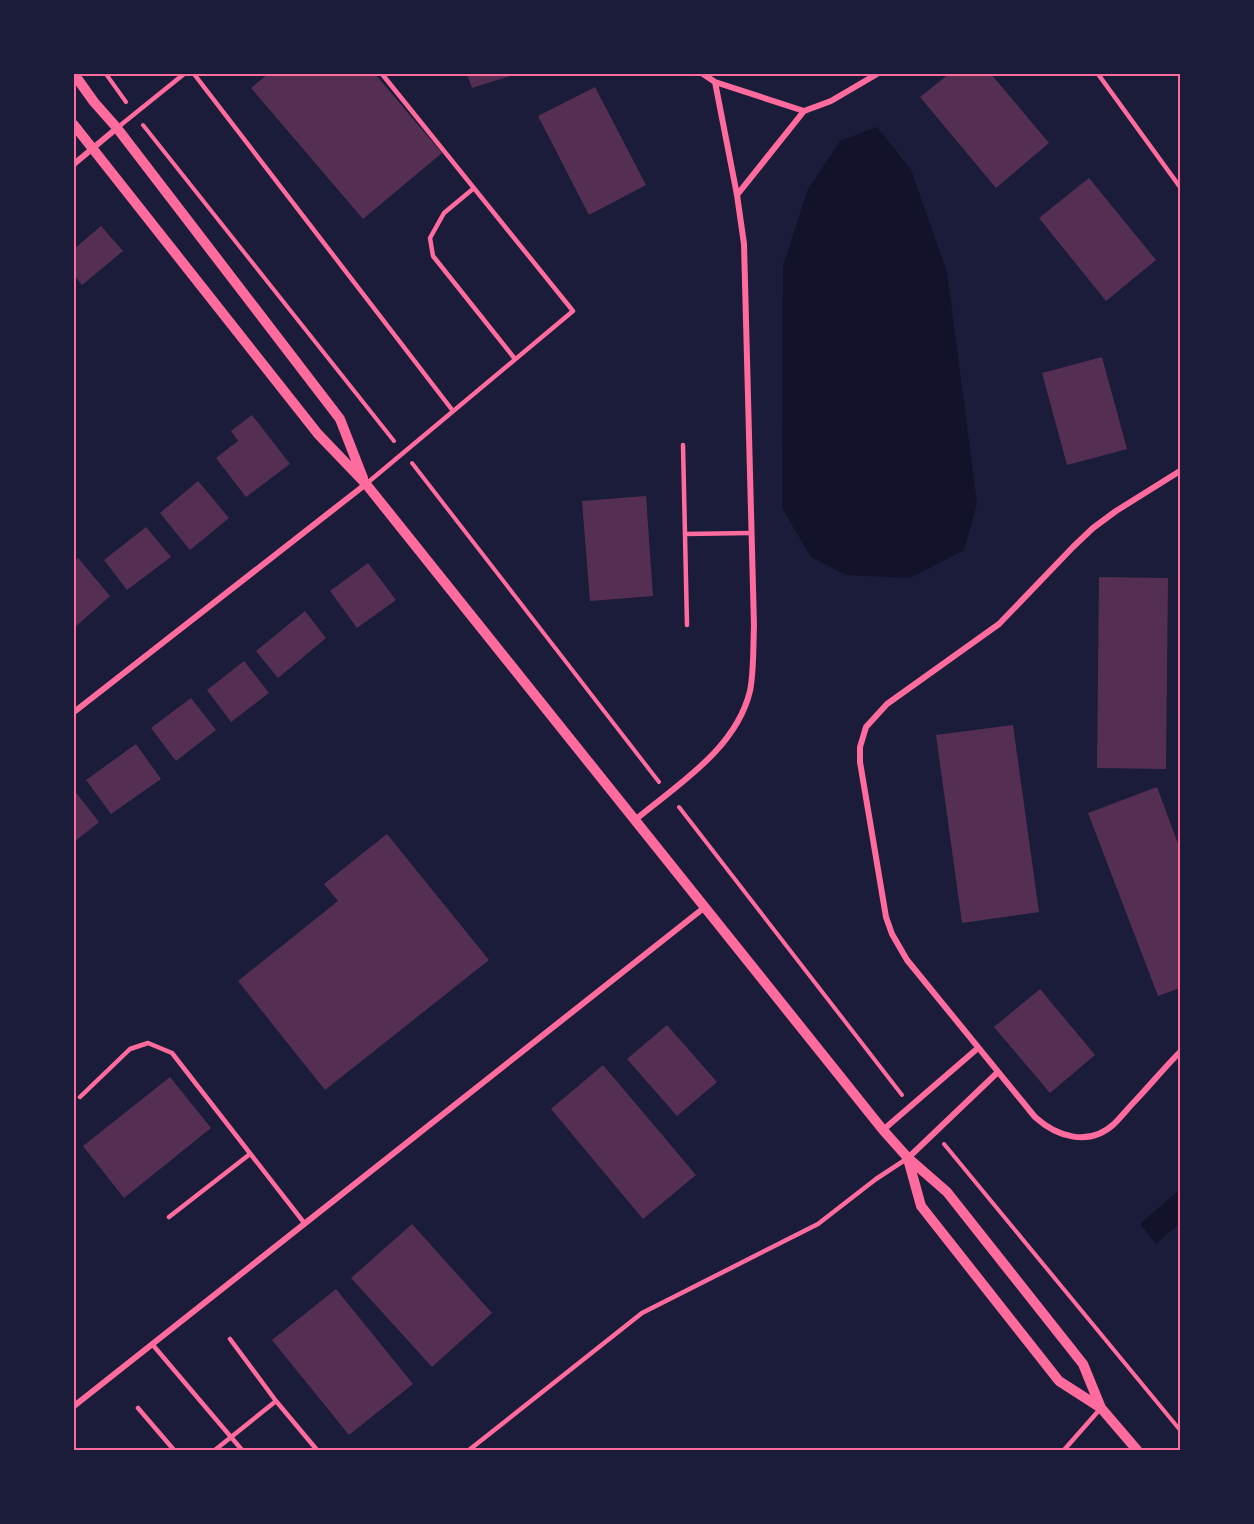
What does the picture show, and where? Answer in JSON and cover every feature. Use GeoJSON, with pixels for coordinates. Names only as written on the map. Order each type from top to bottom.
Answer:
{"type":"FeatureCollection","features":[{"type":"Feature","properties":{"kind":"street"},"geometry":{"type":"LineString","coordinates":[[74,74],[340,419],[366,484]]}},
{"type":"Feature","properties":{"kind":"street"},"geometry":{"type":"LineString","coordinates":[[703,74],[715,82],[804,111]]}},
{"type":"Feature","properties":{"kind":"street"},"geometry":{"type":"LineString","coordinates":[[737,195],[804,111],[831,101],[877,74]]}},
{"type":"Feature","properties":{"kind":"street"},"geometry":{"type":"LineString","coordinates":[[635,820],[712,755],[733,730],[744,709],[750,689],[754,626],[744,244],[715,82]]}},
{"type":"Feature","properties":{"kind":"street"},"geometry":{"type":"LineString","coordinates":[[74,125],[318,434],[366,484],[883,1130],[908,1158],[947,1192],[1083,1364],[1101,1408]]}},
{"type":"Feature","properties":{"kind":"street"},"geometry":{"type":"LineString","coordinates":[[74,164],[117,128]]}},
{"type":"Feature","properties":{"kind":"street"},"geometry":{"type":"LineString","coordinates":[[1180,471],[1093,528],[999,624],[887,704],[866,727],[860,747],[860,762],[886,917],[892,934],[907,960],[1035,1117],[1062,1135],[1078,1137],[1094,1135],[1112,1125],[1180,1052]]}},
{"type":"Feature","properties":{"kind":"street"},"geometry":{"type":"LineString","coordinates":[[74,712],[366,484]]}},
{"type":"Feature","properties":{"kind":"street"},"geometry":{"type":"LineString","coordinates":[[74,1406],[705,907]]}},
{"type":"Feature","properties":{"kind":"street"},"geometry":{"type":"LineString","coordinates":[[883,1130],[978,1048]]}},
{"type":"Feature","properties":{"kind":"street"},"geometry":{"type":"LineString","coordinates":[[908,1158],[998,1072]]}},
{"type":"Feature","properties":{"kind":"street"},"geometry":{"type":"LineString","coordinates":[[908,1158],[921,1206],[1059,1382],[1101,1408],[1137,1450]]}},
{"type":"Feature","properties":{"kind":"lane"},"geometry":{"type":"LineString","coordinates":[[117,128],[184,74]]}},
{"type":"Feature","properties":{"kind":"lane"},"geometry":{"type":"LineString","coordinates":[[194,74],[453,411]]}},
{"type":"Feature","properties":{"kind":"lane"},"geometry":{"type":"LineString","coordinates":[[366,484],[573,311],[382,74]]}},
{"type":"Feature","properties":{"kind":"lane"},"geometry":{"type":"LineString","coordinates":[[1098,74],[1180,186]]}},
{"type":"Feature","properties":{"kind":"lane"},"geometry":{"type":"LineString","coordinates":[[474,188],[444,213],[430,238],[433,256],[515,359]]}},
{"type":"Feature","properties":{"kind":"lane"},"geometry":{"type":"LineString","coordinates":[[683,445],[687,625]]}},
{"type":"Feature","properties":{"kind":"lane"},"geometry":{"type":"LineString","coordinates":[[685,534],[751,533]]}},
{"type":"Feature","properties":{"kind":"lane"},"geometry":{"type":"LineString","coordinates":[[80,1097],[130,1049],[148,1043],[172,1053],[304,1224]]}},
{"type":"Feature","properties":{"kind":"lane"},"geometry":{"type":"LineString","coordinates":[[169,1217],[250,1154]]}},
{"type":"Feature","properties":{"kind":"lane"},"geometry":{"type":"LineString","coordinates":[[469,1450],[642,1313],[818,1224],[876,1179],[908,1158]]}},
{"type":"Feature","properties":{"kind":"lane"},"geometry":{"type":"LineString","coordinates":[[230,1339],[276,1401],[317,1450]]}},
{"type":"Feature","properties":{"kind":"lane"},"geometry":{"type":"LineString","coordinates":[[152,1344],[242,1450]]}},
{"type":"Feature","properties":{"kind":"lane"},"geometry":{"type":"LineString","coordinates":[[215,1450],[276,1401]]}},
{"type":"Feature","properties":{"kind":"lane"},"geometry":{"type":"LineString","coordinates":[[138,1408],[174,1450]]}},
{"type":"Feature","properties":{"kind":"lane"},"geometry":{"type":"LineString","coordinates":[[1064,1450],[1101,1408]]}},
{"type":"Feature","properties":{"kind":"path"},"geometry":{"type":"LineString","coordinates":[[106,74],[134,113],[403,452],[650,771]]}},
{"type":"Feature","properties":{"kind":"path"},"geometry":{"type":"LineString","coordinates":[[677,804],[893,1084]]}},
{"type":"Feature","properties":{"kind":"path"},"geometry":{"type":"LineString","coordinates":[[952,1154],[1180,1430]]}},
{"type":"Feature","properties":{"kind":"shaded area"},"geometry":{"type":"Polygon","coordinates":[[[877,127],[911,170],[947,272],[977,503],[964,550],[910,578],[846,575],[811,557],[782,508],[783,266],[808,189],[840,141],[877,127]]]}},
{"type":"Feature","properties":{"kind":"shaded area"},"geometry":{"type":"Polygon","coordinates":[[[1177,1192],[1180,1196],[1180,1223],[1156,1244],[1140,1224],[1177,1192]]]}},
{"type":"Feature","properties":{"kind":"building"},"geometry":{"type":"Polygon","coordinates":[[[268,74],[375,74],[442,153],[363,219],[251,88],[268,74]]]}},
{"type":"Feature","properties":{"kind":"building"},"geometry":{"type":"Polygon","coordinates":[[[467,74],[516,74],[472,88],[467,74]]]}},
{"type":"Feature","properties":{"kind":"building"},"geometry":{"type":"Polygon","coordinates":[[[949,74],[991,74],[1049,143],[996,188],[920,97],[949,74]]]}},
{"type":"Feature","properties":{"kind":"building"},"geometry":{"type":"Polygon","coordinates":[[[595,87],[646,185],[589,215],[538,116],[595,87]]]}},
{"type":"Feature","properties":{"kind":"building"},"geometry":{"type":"Polygon","coordinates":[[[1089,178],[1156,260],[1106,301],[1039,218],[1089,178]]]}},
{"type":"Feature","properties":{"kind":"building"},"geometry":{"type":"Polygon","coordinates":[[[101,226],[123,251],[82,285],[74,275],[74,249],[101,226]]]}},
{"type":"Feature","properties":{"kind":"building"},"geometry":{"type":"Polygon","coordinates":[[[1102,357],[1127,449],[1067,465],[1042,373],[1102,357]]]}},
{"type":"Feature","properties":{"kind":"building"},"geometry":{"type":"Polygon","coordinates":[[[252,415],[290,464],[246,497],[216,458],[238,441],[231,431],[252,415]]]}},
{"type":"Feature","properties":{"kind":"building"},"geometry":{"type":"Polygon","coordinates":[[[198,481],[229,518],[190,550],[160,513],[198,481]]]}},
{"type":"Feature","properties":{"kind":"building"},"geometry":{"type":"Polygon","coordinates":[[[646,496],[653,596],[590,601],[582,501],[646,496]]]}},
{"type":"Feature","properties":{"kind":"building"},"geometry":{"type":"Polygon","coordinates":[[[146,527],[171,557],[127,590],[104,560],[146,527]]]}},
{"type":"Feature","properties":{"kind":"building"},"geometry":{"type":"Polygon","coordinates":[[[78,558],[110,596],[74,628],[74,562],[78,558]]]}},
{"type":"Feature","properties":{"kind":"building"},"geometry":{"type":"Polygon","coordinates":[[[368,563],[396,600],[357,628],[330,591],[368,563]]]}},
{"type":"Feature","properties":{"kind":"building"},"geometry":{"type":"Polygon","coordinates":[[[1099,577],[1168,578],[1166,769],[1097,768],[1099,577]]]}},
{"type":"Feature","properties":{"kind":"building"},"geometry":{"type":"Polygon","coordinates":[[[305,611],[326,638],[278,678],[256,651],[305,611]]]}},
{"type":"Feature","properties":{"kind":"building"},"geometry":{"type":"Polygon","coordinates":[[[244,661],[269,693],[231,722],[207,690],[244,661]]]}},
{"type":"Feature","properties":{"kind":"building"},"geometry":{"type":"Polygon","coordinates":[[[191,698],[216,730],[176,761],[151,728],[191,698]]]}},
{"type":"Feature","properties":{"kind":"building"},"geometry":{"type":"Polygon","coordinates":[[[1013,725],[1039,912],[962,923],[936,735],[1013,725]]]}},
{"type":"Feature","properties":{"kind":"building"},"geometry":{"type":"Polygon","coordinates":[[[136,744],[161,779],[111,814],[86,780],[136,744]]]}},
{"type":"Feature","properties":{"kind":"building"},"geometry":{"type":"Polygon","coordinates":[[[1157,787],[1180,849],[1180,988],[1158,996],[1088,813],[1157,787]]]}},
{"type":"Feature","properties":{"kind":"building"},"geometry":{"type":"Polygon","coordinates":[[[74,790],[99,822],[74,842],[74,790]]]}},
{"type":"Feature","properties":{"kind":"building"},"geometry":{"type":"Polygon","coordinates":[[[387,834],[489,960],[325,1090],[238,981],[338,901],[324,884],[387,834]]]}},
{"type":"Feature","properties":{"kind":"building"},"geometry":{"type":"Polygon","coordinates":[[[1040,989],[1095,1055],[1050,1093],[994,1027],[1040,989]]]}},
{"type":"Feature","properties":{"kind":"building"},"geometry":{"type":"Polygon","coordinates":[[[667,1025],[717,1082],[677,1116],[627,1059],[667,1025]]]}},
{"type":"Feature","properties":{"kind":"building"},"geometry":{"type":"Polygon","coordinates":[[[603,1065],[696,1175],[643,1219],[551,1109],[603,1065]]]}},
{"type":"Feature","properties":{"kind":"building"},"geometry":{"type":"Polygon","coordinates":[[[170,1077],[211,1128],[124,1198],[83,1146],[170,1077]]]}},
{"type":"Feature","properties":{"kind":"building"},"geometry":{"type":"Polygon","coordinates":[[[412,1224],[492,1313],[432,1367],[351,1278],[412,1224]]]}},
{"type":"Feature","properties":{"kind":"building"},"geometry":{"type":"Polygon","coordinates":[[[336,1289],[413,1384],[349,1435],[272,1340],[336,1289]]]}}]}
